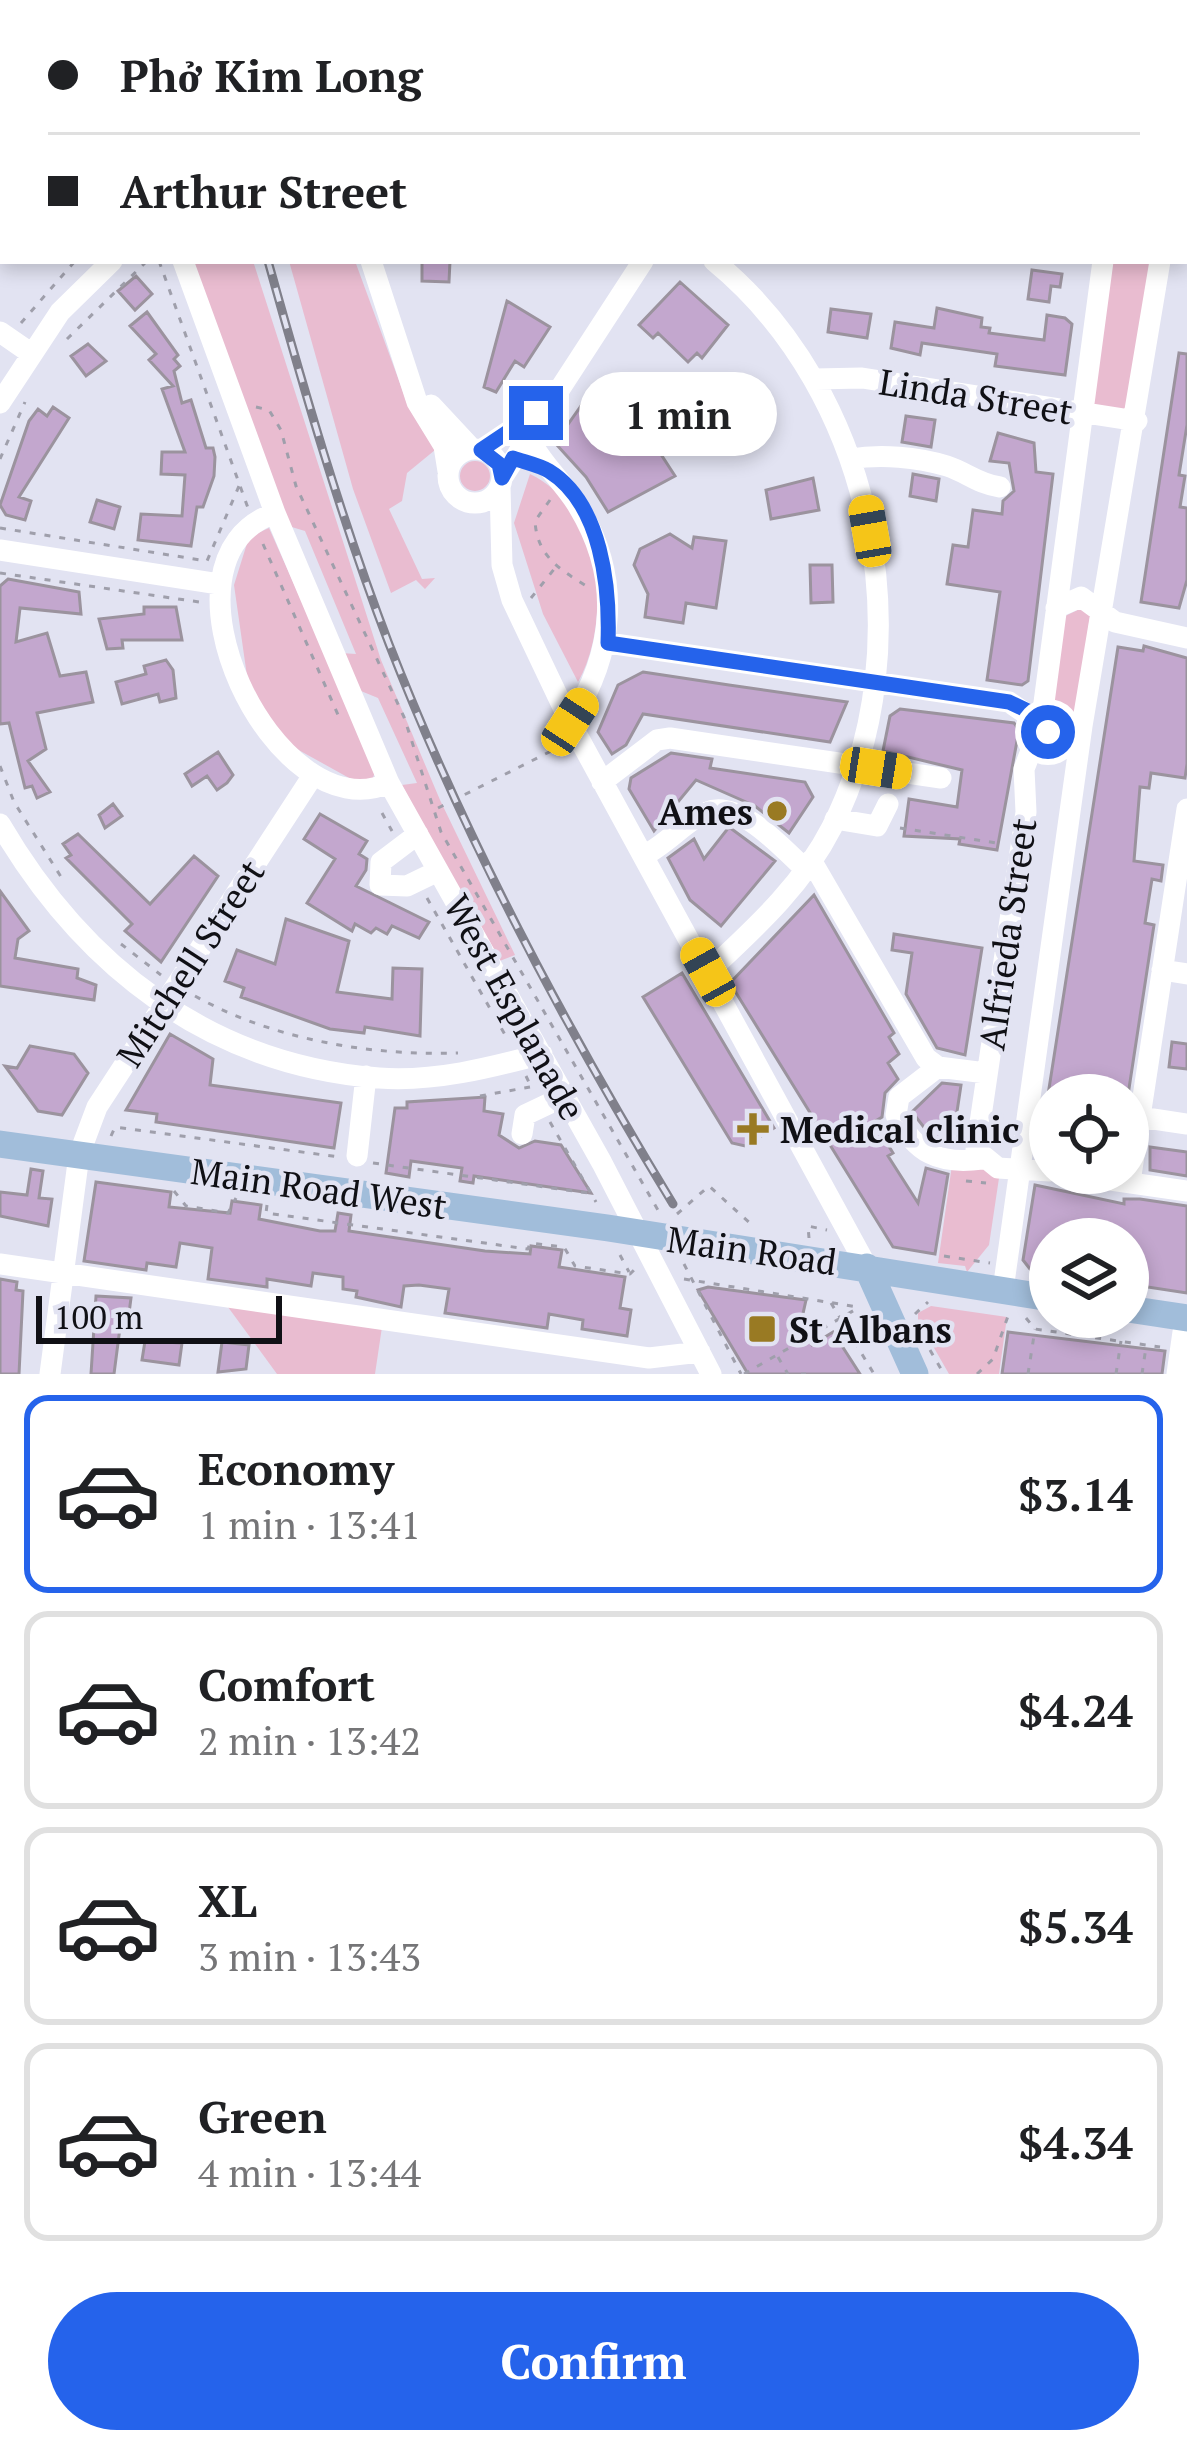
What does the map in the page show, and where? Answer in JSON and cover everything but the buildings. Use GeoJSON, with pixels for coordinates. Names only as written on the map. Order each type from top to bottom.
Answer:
{"type":"FeatureCollection","features":[{"type":"Feature","properties":{"kind":"main road","name":"Main Road West"},"geometry":{"type":"LineString","coordinates":[[0,1144],[83,1144],[638,1233]]}},
{"type":"Feature","properties":{"kind":"main road","name":"Main Road"},"geometry":{"type":"LineString","coordinates":[[638,1233],[675,1227],[1029,1294]]}},
{"type":"Feature","properties":{"kind":"main road"},"geometry":{"type":"LineString","coordinates":[[867,1267],[913,1364]]}},
{"type":"Feature","properties":{"kind":"main road"},"geometry":{"type":"LineString","coordinates":[[1149,1316],[1185,1325]]}},
{"type":"Feature","properties":{"kind":"street"},"geometry":{"type":"LineString","coordinates":[[0,403],[29,352],[60,312],[109,264]]}},
{"type":"Feature","properties":{"kind":"street","name":"West Esplanade"},"geometry":{"type":"LineString","coordinates":[[184,264],[275,513],[389,784],[565,1096],[711,1374]]}},
{"type":"Feature","properties":{"kind":"street"},"geometry":{"type":"LineString","coordinates":[[372,264],[418,402],[444,446],[449,486],[499,535]]}},
{"type":"Feature","properties":{"kind":"street"},"geometry":{"type":"LineString","coordinates":[[622,287],[633,264]]}},
{"type":"Feature","properties":{"kind":"street"},"geometry":{"type":"LineString","coordinates":[[465,501],[482,502],[505,474],[641,264]]}},
{"type":"Feature","properties":{"kind":"street"},"geometry":{"type":"LineString","coordinates":[[708,972],[784,900],[836,819],[858,765],[873,681],[877,578],[865,502],[815,379],[772,319],[717,264]]}},
{"type":"Feature","properties":{"kind":"street","name":"Alfrieda Street"},"geometry":{"type":"LineString","coordinates":[[982,1159],[976,1150],[1026,812],[1024,769],[1041,725],[1103,264]]}},
{"type":"Feature","properties":{"kind":"street","name":"Alfrieda Street"},"geometry":{"type":"LineString","coordinates":[[1003,1290],[1082,726],[1137,421],[1160,264]]}},
{"type":"Feature","properties":{"kind":"street"},"geometry":{"type":"LineString","coordinates":[[5,335],[29,352]]}},
{"type":"Feature","properties":{"kind":"street","name":"Linda Street"},"geometry":{"type":"LineString","coordinates":[[815,379],[862,378],[1137,421]]}},
{"type":"Feature","properties":{"kind":"street"},"geometry":{"type":"LineString","coordinates":[[415,386],[505,474],[499,535],[502,566],[518,613],[602,782],[867,1267]]}},
{"type":"Feature","properties":{"kind":"street"},"geometry":{"type":"LineString","coordinates":[[448,471],[457,456],[508,436],[549,401]]}},
{"type":"Feature","properties":{"kind":"street"},"geometry":{"type":"LineString","coordinates":[[529,438],[593,533],[607,592],[608,643],[574,729]]}},
{"type":"Feature","properties":{"kind":"street"},"geometry":{"type":"LineString","coordinates":[[850,459],[881,455],[951,467],[967,480],[1000,487]]}},
{"type":"Feature","properties":{"kind":"street"},"geometry":{"type":"LineString","coordinates":[[505,474],[555,477]]}},
{"type":"Feature","properties":{"kind":"street"},"geometry":{"type":"LineString","coordinates":[[275,513],[235,538],[219,594],[226,651],[278,744],[312,777],[367,794],[389,784]]}},
{"type":"Feature","properties":{"kind":"street"},"geometry":{"type":"LineString","coordinates":[[0,550],[219,594]]}},
{"type":"Feature","properties":{"kind":"street"},"geometry":{"type":"LineString","coordinates":[[1055,608],[1082,597],[1134,629],[1187,638]]}},
{"type":"Feature","properties":{"kind":"street"},"geometry":{"type":"LineString","coordinates":[[1093,661],[1110,639],[1134,629]]}},
{"type":"Feature","properties":{"kind":"street"},"geometry":{"type":"LineString","coordinates":[[608,643],[1009,702],[1060,736],[1082,726]]}},
{"type":"Feature","properties":{"kind":"street"},"geometry":{"type":"LineString","coordinates":[[1009,702],[1026,695],[1046,668]]}},
{"type":"Feature","properties":{"kind":"street"},"geometry":{"type":"LineString","coordinates":[[602,782],[657,740],[670,738],[941,778]]}},
{"type":"Feature","properties":{"kind":"street","name":"Mitchell Street"},"geometry":{"type":"LineString","coordinates":[[83,1144],[168,994],[312,777]]}},
{"type":"Feature","properties":{"kind":"street"},"geometry":{"type":"LineString","coordinates":[[1146,1074],[1183,860],[1187,809]]}},
{"type":"Feature","properties":{"kind":"street"},"geometry":{"type":"LineString","coordinates":[[644,856],[672,842],[704,813],[722,810],[742,818],[808,864],[840,905],[919,1049],[938,1067],[986,1073]]}},
{"type":"Feature","properties":{"kind":"street"},"geometry":{"type":"LineString","coordinates":[[836,819],[884,814]]}},
{"type":"Feature","properties":{"kind":"street"},"geometry":{"type":"LineString","coordinates":[[0,824],[7,848],[84,941],[168,994],[230,1041],[367,1076],[469,1072],[542,1054]]}},
{"type":"Feature","properties":{"kind":"street"},"geometry":{"type":"LineString","coordinates":[[418,834],[381,862],[380,885],[407,886],[438,871]]}},
{"type":"Feature","properties":{"kind":"street"},"geometry":{"type":"LineString","coordinates":[[1162,970],[1187,974]]}},
{"type":"Feature","properties":{"kind":"street"},"geometry":{"type":"LineString","coordinates":[[938,1067],[899,1097],[896,1114],[925,1154],[956,1163],[982,1159],[1029,1171]]}},
{"type":"Feature","properties":{"kind":"street"},"geometry":{"type":"LineString","coordinates":[[359,1159],[367,1076]]}},
{"type":"Feature","properties":{"kind":"street"},"geometry":{"type":"LineString","coordinates":[[522,1134],[525,1115],[565,1096]]}},
{"type":"Feature","properties":{"kind":"street"},"geometry":{"type":"LineString","coordinates":[[1149,1118],[1187,1124]]}},
{"type":"Feature","properties":{"kind":"street"},"geometry":{"type":"LineString","coordinates":[[50,1374],[83,1144]]}},
{"type":"Feature","properties":{"kind":"street"},"geometry":{"type":"LineString","coordinates":[[1149,1185],[1187,1191]]}},
{"type":"Feature","properties":{"kind":"street"},"geometry":{"type":"LineString","coordinates":[[0,1264],[649,1358],[700,1352]]}},
{"type":"Feature","properties":{"kind":"street"},"geometry":{"type":"LineString","coordinates":[[1177,1374],[1185,1325]]}},
{"type":"Feature","properties":{"kind":"path"},"geometry":{"type":"LineString","coordinates":[[5,335],[72,264]]}},
{"type":"Feature","properties":{"kind":"path"},"geometry":{"type":"LineString","coordinates":[[56,353],[82,319],[144,264]]}},
{"type":"Feature","properties":{"kind":"path"},"geometry":{"type":"LineString","coordinates":[[0,459],[25,400]]}},
{"type":"Feature","properties":{"kind":"path"},"geometry":{"type":"LineString","coordinates":[[154,1189],[175,1191],[185,1206],[228,1213],[235,1198],[267,1203],[266,1214],[527,1249],[530,1243],[564,1247],[575,1267],[659,1274],[692,1281],[859,1307],[742,1374],[692,1281],[675,1227],[441,832],[396,698],[296,486],[281,430],[269,410],[237,409]]}},
{"type":"Feature","properties":{"kind":"path"},"geometry":{"type":"LineString","coordinates":[[555,477],[535,521],[542,548],[556,567],[586,587],[607,592]]}},
{"type":"Feature","properties":{"kind":"path"},"geometry":{"type":"LineString","coordinates":[[0,528],[207,561],[239,486]]}},
{"type":"Feature","properties":{"kind":"path"},"geometry":{"type":"LineString","coordinates":[[518,613],[556,567]]}},
{"type":"Feature","properties":{"kind":"path"},"geometry":{"type":"LineString","coordinates":[[0,573],[219,594]]}},
{"type":"Feature","properties":{"kind":"path"},"geometry":{"type":"LineString","coordinates":[[436,809],[473,793],[574,729]]}},
{"type":"Feature","properties":{"kind":"path"},"geometry":{"type":"LineString","coordinates":[[0,766],[14,802],[64,881]]}},
{"type":"Feature","properties":{"kind":"path"},"geometry":{"type":"LineString","coordinates":[[884,814],[1004,844]]}},
{"type":"Feature","properties":{"kind":"path"},"geometry":{"type":"LineString","coordinates":[[120,944],[168,994],[225,1013],[306,1038],[428,1054],[464,1053]]}},
{"type":"Feature","properties":{"kind":"path"},"geometry":{"type":"LineString","coordinates":[[496,1050],[512,1047]]}},
{"type":"Feature","properties":{"kind":"path"},"geometry":{"type":"LineString","coordinates":[[83,1144],[110,1137],[115,1127],[592,1194]]}},
{"type":"Feature","properties":{"kind":"path"},"geometry":{"type":"LineString","coordinates":[[954,1179],[1000,1185]]}},
{"type":"Feature","properties":{"kind":"path"},"geometry":{"type":"LineString","coordinates":[[675,1227],[709,1186],[752,1225]]}},
{"type":"Feature","properties":{"kind":"path"},"geometry":{"type":"LineString","coordinates":[[830,1301],[874,1374]]}},
{"type":"Feature","properties":{"kind":"path"},"geometry":{"type":"LineString","coordinates":[[915,1322],[921,1302],[941,1303]]}},
{"type":"Feature","properties":{"kind":"path"},"geometry":{"type":"LineString","coordinates":[[977,1374],[994,1359],[1009,1314],[1029,1321]]}},
{"type":"Feature","properties":{"kind":"path"},"geometry":{"type":"LineString","coordinates":[[1101,1338],[1169,1348],[1185,1325]]}},
{"type":"Feature","properties":{"kind":"path"},"geometry":{"type":"LineString","coordinates":[[1028,1374],[1033,1338]]}},
{"type":"Feature","properties":{"kind":"path"},"geometry":{"type":"LineString","coordinates":[[1117,1374],[1121,1341]]}},
{"type":"Feature","properties":{"kind":"path"},"geometry":{"type":"LineString","coordinates":[[1142,1374],[1147,1345]]}},
{"type":"Feature","properties":{"kind":"path"},"geometry":{"type":"LineString","coordinates":[[777,1356],[788,1374]]}},
{"type":"Feature","properties":{"kind":"path"},"geometry":{"type":"LineString","coordinates":[[913,1364],[944,1374]]}},
{"type":"Feature","properties":{"kind":"shaded area"},"geometry":{"type":"Polygon","coordinates":[[[190,264],[254,264],[381,660],[440,800],[515,955],[497,962],[402,785],[417,783],[378,698],[356,689],[341,653],[356,654],[305,531],[285,525],[190,264]]]}},
{"type":"Feature","properties":{"kind":"shaded area"},"geometry":{"type":"Polygon","coordinates":[[[290,264],[356,264],[409,408],[435,450],[407,473],[402,501],[389,509],[422,579],[435,578],[425,589],[416,580],[391,593],[353,489],[290,264]]]}},
{"type":"Feature","properties":{"kind":"shaded area"},"geometry":{"type":"Polygon","coordinates":[[[1110,264],[1153,264],[1130,410],[1092,406],[1110,264]]]}},
{"type":"Feature","properties":{"kind":"shaded area"},"geometry":{"type":"Polygon","coordinates":[[[475,461],[490,476],[475,491],[460,476],[475,461]]]}},
{"type":"Feature","properties":{"kind":"shaded area"},"geometry":{"type":"Polygon","coordinates":[[[530,474],[554,490],[573,512],[594,568],[595,628],[578,682],[543,614],[514,523],[530,474]]]}},
{"type":"Feature","properties":{"kind":"shaded area"},"geometry":{"type":"Polygon","coordinates":[[[269,528],[376,768],[373,778],[360,784],[286,743],[248,683],[234,585],[249,537],[269,528]]]}},
{"type":"Feature","properties":{"kind":"shaded area"},"geometry":{"type":"Polygon","coordinates":[[[1082,608],[1090,616],[1075,719],[1060,726],[1050,714],[1063,617],[1082,608]]]}},
{"type":"Feature","properties":{"kind":"shaded area"},"geometry":{"type":"Polygon","coordinates":[[[952,1165],[988,1169],[999,1178],[989,1245],[967,1272],[965,1266],[938,1263],[952,1165]]]}},
{"type":"Feature","properties":{"kind":"shaded area"},"geometry":{"type":"Polygon","coordinates":[[[225,1303],[382,1327],[375,1374],[277,1374],[225,1303]]]}},
{"type":"Feature","properties":{"kind":"shaded area"},"geometry":{"type":"Polygon","coordinates":[[[931,1306],[1007,1317],[999,1374],[949,1374],[918,1320],[918,1313],[931,1306]]]}},
{"type":"Feature","properties":{"kind":"railway"},"geometry":{"type":"LineString","coordinates":[[269,264],[339,502],[419,717],[519,930],[673,1204]]}},
{"type":"Feature","properties":{"kind":"place","name":"Ames"},"geometry":{"type":"Point","coordinates":[777,811]}},
{"type":"Feature","properties":{"kind":"place","name":"Medical clinic"},"geometry":{"type":"Point","coordinates":[753,1129]}},
{"type":"Feature","properties":{"kind":"place","name":"St Albans"},"geometry":{"type":"Point","coordinates":[762,1329]}},
{"type":"Feature","properties":{"kind":"route"},"geometry":{"type":"LineString","coordinates":[[536,413],[481,450],[499,464],[502,478],[513,458],[550,472],[575,501],[602,556],[608,643],[1009,702],[1028,711],[1048,732]]}}]}
